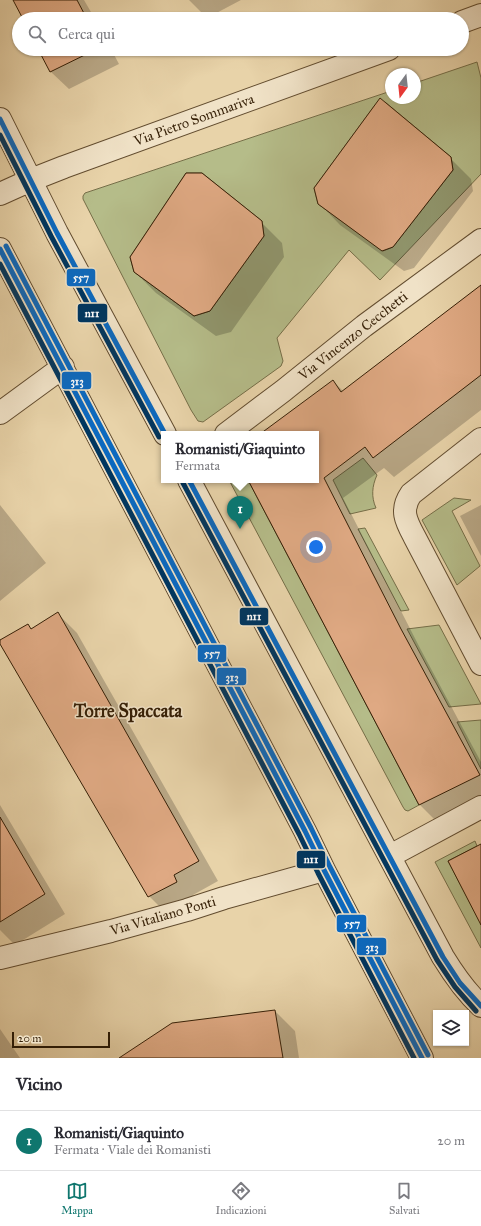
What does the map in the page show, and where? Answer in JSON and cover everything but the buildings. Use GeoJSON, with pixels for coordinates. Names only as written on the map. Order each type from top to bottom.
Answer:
{"type":"FeatureCollection","features":[{"type":"Feature","properties":{"kind":"street"},"geometry":{"type":"LineString","coordinates":[[469,19],[481,15]]}},
{"type":"Feature","properties":{"kind":"street","name":"Via Pietro Sommariva"},"geometry":{"type":"LineString","coordinates":[[0,194],[72,164],[370,56]]}},
{"type":"Feature","properties":{"kind":"street"},"geometry":{"type":"LineString","coordinates":[[0,119],[57,233],[163,431]]}},
{"type":"Feature","properties":{"kind":"street","name":"Via Vincenzo Cecchetti"},"geometry":{"type":"LineString","coordinates":[[230,431],[283,391],[364,326],[481,240]]}},
{"type":"Feature","properties":{"kind":"street"},"geometry":{"type":"LineString","coordinates":[[0,249],[63,367],[422,1058]]}},
{"type":"Feature","properties":{"kind":"street"},"geometry":{"type":"LineString","coordinates":[[0,413],[63,367]]}},
{"type":"Feature","properties":{"kind":"street"},"geometry":{"type":"LineString","coordinates":[[481,439],[412,494],[407,500],[405,512],[414,536],[481,664]]}},
{"type":"Feature","properties":{"kind":"street"},"geometry":{"type":"LineString","coordinates":[[191,483],[450,969],[468,993],[481,1006]]}},
{"type":"Feature","properties":{"kind":"street"},"geometry":{"type":"LineString","coordinates":[[390,856],[481,807]]}},
{"type":"Feature","properties":{"kind":"street","name":"Via Vitaliano Ponti"},"geometry":{"type":"LineString","coordinates":[[0,958],[118,929],[324,870]]}},
{"type":"Feature","properties":{"kind":"green space"},"geometry":{"type":"Polygon","coordinates":[[[477,62],[481,78],[481,174],[380,280],[349,250],[277,338],[283,361],[281,366],[203,422],[198,421],[191,410],[83,199],[85,193],[385,93],[385,102],[375,105],[314,188],[318,204],[383,251],[393,247],[453,170],[451,157],[387,104],[421,104],[421,81],[477,62]],[[186,173],[130,257],[134,272],[194,316],[210,311],[264,236],[262,221],[202,173],[186,173]]]}},
{"type":"Feature","properties":{"kind":"green space"},"geometry":{"type":"Polygon","coordinates":[[[363,458],[377,475],[373,492],[373,500],[376,508],[350,514],[333,480],[363,458]]]}},
{"type":"Feature","properties":{"kind":"green space"},"geometry":{"type":"Polygon","coordinates":[[[231,483],[250,483],[419,805],[408,811],[403,807],[231,483]]]}},
{"type":"Feature","properties":{"kind":"green space"},"geometry":{"type":"Polygon","coordinates":[[[454,498],[471,500],[452,511],[480,566],[457,585],[422,520],[454,498]]]}},
{"type":"Feature","properties":{"kind":"green space"},"geometry":{"type":"Polygon","coordinates":[[[365,528],[409,610],[401,611],[358,529],[365,528]]]}},
{"type":"Feature","properties":{"kind":"green space"},"geometry":{"type":"Polygon","coordinates":[[[439,625],[481,704],[449,707],[407,629],[439,625]]]}},
{"type":"Feature","properties":{"kind":"green space"},"geometry":{"type":"Polygon","coordinates":[[[481,720],[481,769],[457,722],[481,720]]]}},
{"type":"Feature","properties":{"kind":"green space"},"geometry":{"type":"Polygon","coordinates":[[[475,841],[477,846],[448,861],[479,920],[481,919],[481,948],[435,862],[475,841]]]}},
{"type":"Feature","properties":{"kind":"transit line","name":"557"},"geometry":{"type":"LineString","coordinates":[[0,119],[57,233],[163,431]]}},
{"type":"Feature","properties":{"kind":"transit line","name":"n11"},"geometry":{"type":"LineString","coordinates":[[0,135],[51,236],[159,437]]}},
{"type":"Feature","properties":{"kind":"transit line","name":"313"},"geometry":{"type":"LineString","coordinates":[[6,246],[311,828],[428,1055]]}},
{"type":"Feature","properties":{"kind":"transit line","name":"557"},"geometry":{"type":"LineString","coordinates":[[0,249],[305,831],[422,1058]]}},
{"type":"Feature","properties":{"kind":"transit line","name":"n11"},"geometry":{"type":"LineString","coordinates":[[0,264],[299,834],[414,1058]]}},
{"type":"Feature","properties":{"kind":"transit line","name":"n11"},"geometry":{"type":"LineString","coordinates":[[183,483],[437,960],[455,987],[476,1011]]}},
{"type":"Feature","properties":{"kind":"transit line","name":"557"},"geometry":{"type":"LineString","coordinates":[[191,483],[443,957],[460,983],[481,1006]]}},
{"type":"Feature","properties":{"kind":"place","name":"Romanisti/Giaquinto"},"geometry":{"type":"Point","coordinates":[240,529]}},
{"type":"Feature","properties":{"kind":"district","name":"Torre Spaccata"},"geometry":{"type":"Point","coordinates":[128,711]}}]}
